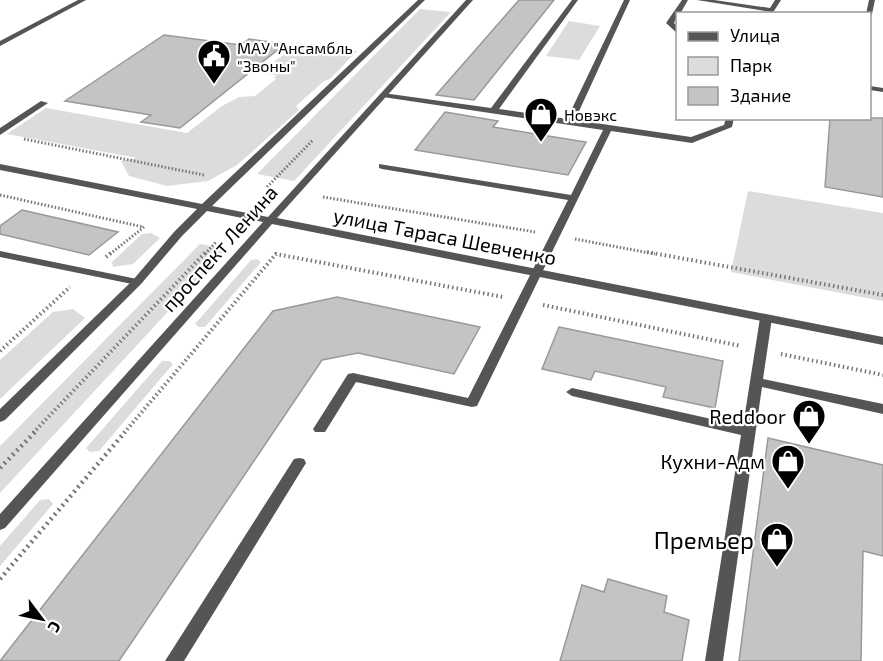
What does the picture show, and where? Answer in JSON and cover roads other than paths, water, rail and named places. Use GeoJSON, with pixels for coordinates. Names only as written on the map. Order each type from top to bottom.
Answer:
{"type":"FeatureCollection","features":[{"type":"Feature","properties":{"kind":"street"},"geometry":{"type":"LineString","coordinates":[[0,44],[83,0]]}},
{"type":"Feature","properties":{"kind":"street","name":"проспект Ленина"},"geometry":{"type":"LineString","coordinates":[[0,417],[137,282],[178,234],[204,208],[422,0]]}},
{"type":"Feature","properties":{"kind":"street","name":"проспект Ленина"},"geometry":{"type":"LineString","coordinates":[[0,524],[269,221],[470,0]]}},
{"type":"Feature","properties":{"kind":"street"},"geometry":{"type":"LineString","coordinates":[[493,111],[575,0]]}},
{"type":"Feature","properties":{"kind":"street"},"geometry":{"type":"LineString","coordinates":[[570,122],[627,0]]}},
{"type":"Feature","properties":{"kind":"street"},"geometry":{"type":"LineString","coordinates":[[700,0],[772,10],[778,0]]}},
{"type":"Feature","properties":{"kind":"street"},"geometry":{"type":"LineString","coordinates":[[383,95],[692,140],[728,127],[730,120]]}},
{"type":"Feature","properties":{"kind":"street"},"geometry":{"type":"LineString","coordinates":[[0,132],[44,103]]}},
{"type":"Feature","properties":{"kind":"street"},"geometry":{"type":"LineString","coordinates":[[320,429],[353,377],[472,403],[608,128]]}},
{"type":"Feature","properties":{"kind":"street"},"geometry":{"type":"LineString","coordinates":[[382,166],[573,198]]}},
{"type":"Feature","properties":{"kind":"street","name":"улица Тараса Шевченко"},"geometry":{"type":"LineString","coordinates":[[0,167],[883,341]]}},
{"type":"Feature","properties":{"kind":"street"},"geometry":{"type":"LineString","coordinates":[[0,254],[137,282]]}},
{"type":"Feature","properties":{"kind":"street"},"geometry":{"type":"LineString","coordinates":[[714,661],[766,318]]}},
{"type":"Feature","properties":{"kind":"street"},"geometry":{"type":"LineString","coordinates":[[757,382],[883,409]]}},
{"type":"Feature","properties":{"kind":"street"},"geometry":{"type":"LineString","coordinates":[[572,392],[748,432]]}},
{"type":"Feature","properties":{"kind":"street"},"geometry":{"type":"LineString","coordinates":[[174,661],[299,463]]}},
{"type":"Feature","properties":{"kind":"place","name":"МАУ \"Ансамбль \"Звоны\""},"geometry":{"type":"Point","coordinates":[214,85]}},
{"type":"Feature","properties":{"kind":"place","name":"Новэкс"},"geometry":{"type":"Point","coordinates":[541,143]}},
{"type":"Feature","properties":{"kind":"place","name":"Reddoor"},"geometry":{"type":"Point","coordinates":[809,445]}},
{"type":"Feature","properties":{"kind":"place","name":"Кухни-Адм"},"geometry":{"type":"Point","coordinates":[788,490]}},
{"type":"Feature","properties":{"kind":"place","name":"Премьер"},"geometry":{"type":"Point","coordinates":[777,568]}}]}
